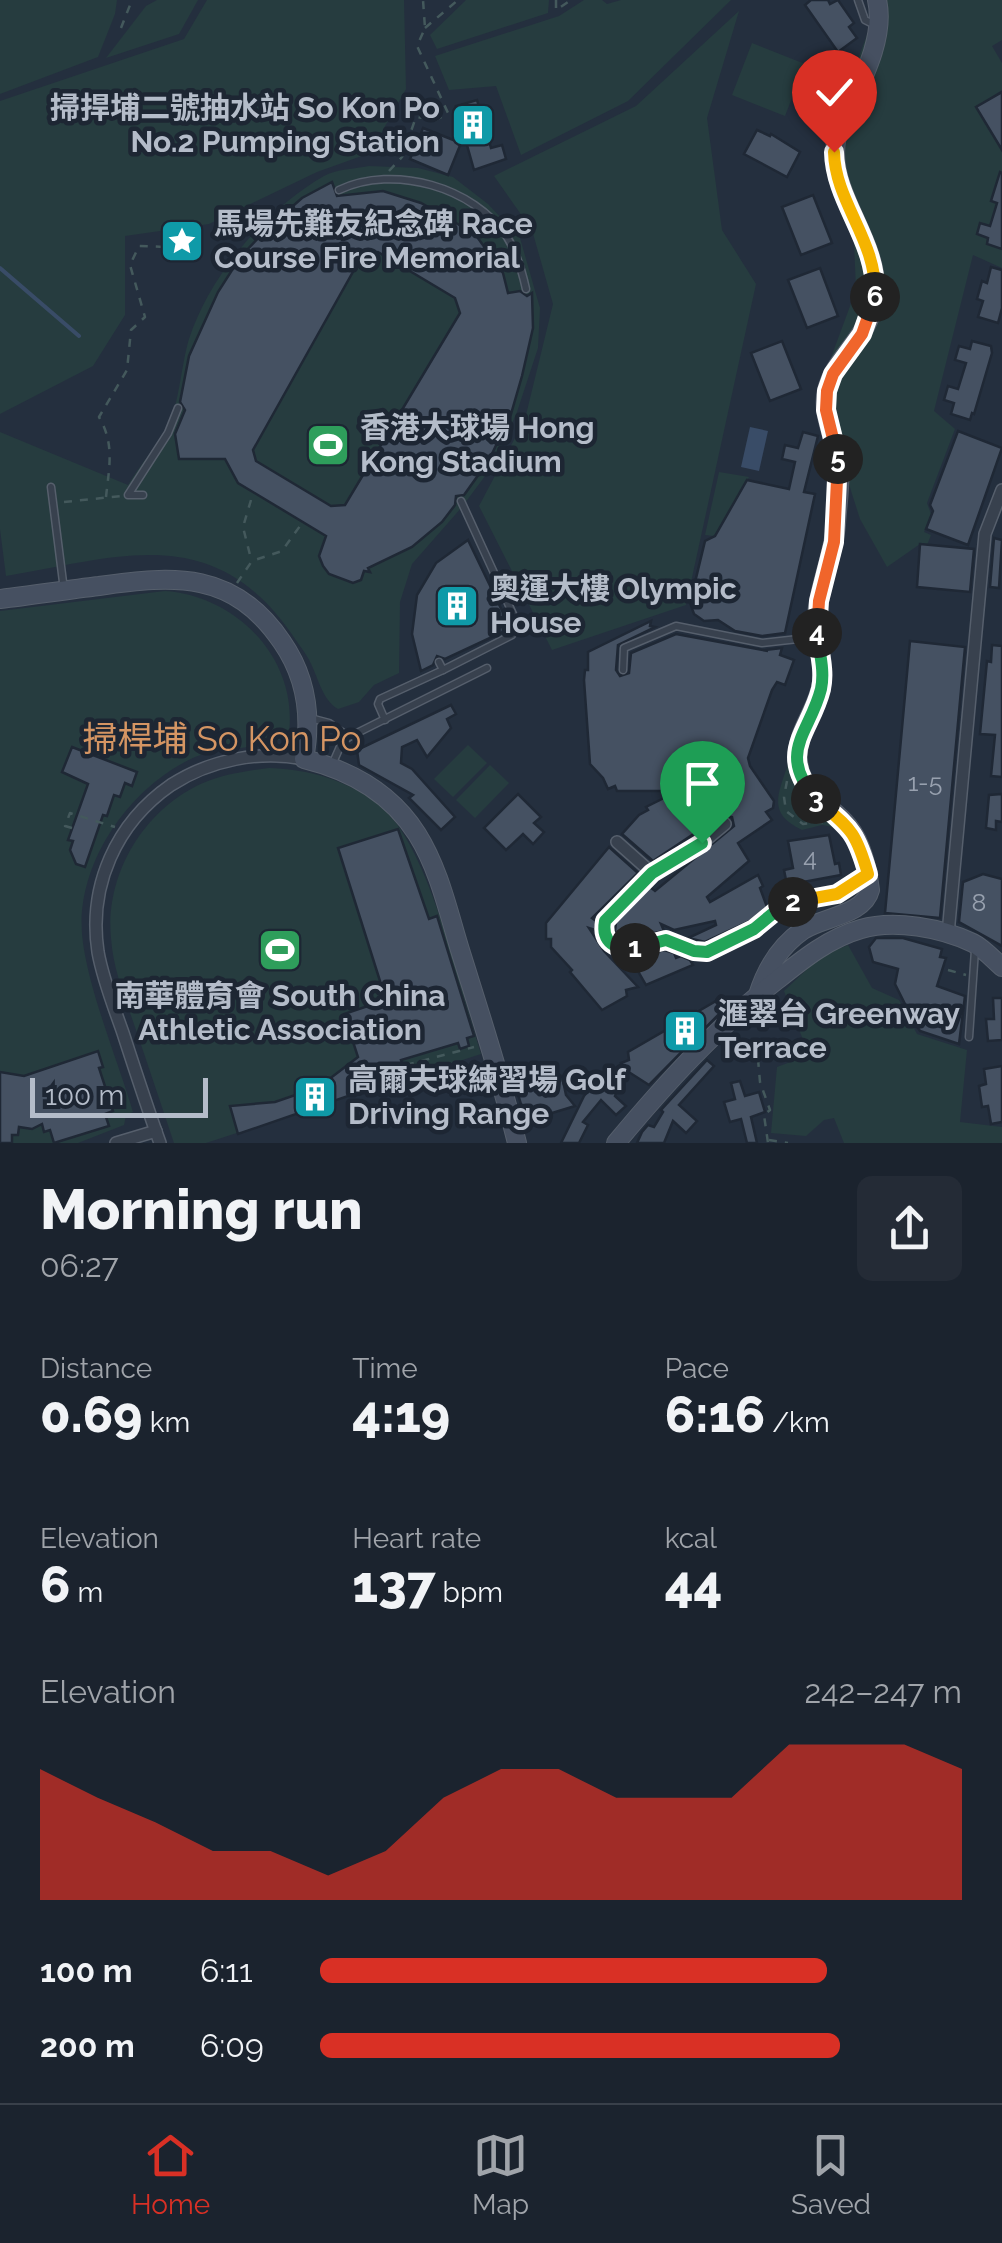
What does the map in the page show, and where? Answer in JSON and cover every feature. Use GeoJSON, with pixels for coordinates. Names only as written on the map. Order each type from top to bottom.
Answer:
{"type":"FeatureCollection","features":[{"type":"Feature","properties":{"kind":"street"},"geometry":{"type":"LineString","coordinates":[[758,995],[769,966],[788,942],[814,923],[865,902],[870,890],[859,845],[813,796],[799,767],[799,739],[821,688],[816,615],[832,556],[839,482],[837,451],[826,410],[827,391],[833,374],[862,334],[875,293],[870,251],[838,174],[834,152],[879,26],[877,0]]}},
{"type":"Feature","properties":{"kind":"street"},"geometry":{"type":"LineString","coordinates":[[948,934],[985,534],[1002,490]]}},
{"type":"Feature","properties":{"kind":"street"},"geometry":{"type":"LineString","coordinates":[[1,596],[182,578],[230,594],[254,608],[286,648],[302,680],[308,718],[304,759]]}},
{"type":"Feature","properties":{"kind":"street"},"geometry":{"type":"LineString","coordinates":[[116,1143],[158,1137],[99,955],[97,910],[105,869],[136,816],[180,780],[208,766],[274,755],[332,766],[367,784],[386,798],[416,833],[431,862],[490,1044],[516,1143]]}},
{"type":"Feature","properties":{"kind":"street"},"geometry":{"type":"LineString","coordinates":[[725,824],[652,873],[605,921],[607,940],[618,948],[666,940],[707,952],[754,929],[783,905],[837,894],[868,874]]}},
{"type":"Feature","properties":{"kind":"street"},"geometry":{"type":"LineString","coordinates":[[617,842],[652,873]]}},
{"type":"Feature","properties":{"kind":"street"},"geometry":{"type":"LineString","coordinates":[[616,1143],[706,1041],[830,940],[887,924],[948,934],[975,944],[1002,967]]}},
{"type":"Feature","properties":{"kind":"lane"},"geometry":{"type":"LineString","coordinates":[[858,0],[864,20],[879,26]]}},
{"type":"Feature","properties":{"kind":"lane"},"geometry":{"type":"LineString","coordinates":[[338,190],[380,180],[440,186],[467,200],[507,237],[526,289]]}},
{"type":"Feature","properties":{"kind":"lane"},"geometry":{"type":"LineString","coordinates":[[143,496],[128,495],[168,434],[178,408]]}},
{"type":"Feature","properties":{"kind":"lane"},"geometry":{"type":"LineString","coordinates":[[51,487],[64,590]]}},
{"type":"Feature","properties":{"kind":"lane"},"geometry":{"type":"LineString","coordinates":[[385,720],[378,704],[380,698],[512,635],[518,624],[461,501]]}},
{"type":"Feature","properties":{"kind":"lane"},"geometry":{"type":"LineString","coordinates":[[623,670],[624,648],[672,628],[762,643],[817,637]]}},
{"type":"Feature","properties":{"kind":"lane"},"geometry":{"type":"LineString","coordinates":[[332,766],[342,742],[349,737],[487,668]]}},
{"type":"Feature","properties":{"kind":"lane"},"geometry":{"type":"LineString","coordinates":[[308,718],[328,723],[349,737]]}},
{"type":"Feature","properties":{"kind":"lane"},"geometry":{"type":"LineString","coordinates":[[969,1037],[975,944]]}},
{"type":"Feature","properties":{"kind":"path"},"geometry":{"type":"LineString","coordinates":[[122,28],[132,0]]}},
{"type":"Feature","properties":{"kind":"path"},"geometry":{"type":"LineString","coordinates":[[380,180],[402,158],[416,117],[436,120],[448,113],[418,46],[425,28],[422,0]]}},
{"type":"Feature","properties":{"kind":"path"},"geometry":{"type":"LineString","coordinates":[[425,28],[458,0]]}},
{"type":"Feature","properties":{"kind":"path"},"geometry":{"type":"LineString","coordinates":[[556,0],[556,10],[572,0]]}},
{"type":"Feature","properties":{"kind":"path"},"geometry":{"type":"LineString","coordinates":[[106,497],[110,434],[99,417],[128,370],[132,330],[145,317],[130,265],[138,246],[166,248],[192,236]]}},
{"type":"Feature","properties":{"kind":"path"},"geometry":{"type":"LineString","coordinates":[[52,503],[128,495]]}},
{"type":"Feature","properties":{"kind":"path"},"geometry":{"type":"LineString","coordinates":[[251,500],[243,527],[252,561]]}},
{"type":"Feature","properties":{"kind":"path"},"geometry":{"type":"LineString","coordinates":[[237,585],[252,561],[282,551],[300,526]]}},
{"type":"Feature","properties":{"kind":"path"},"geometry":{"type":"LineString","coordinates":[[790,773],[784,797],[786,811],[803,824],[842,826]]}},
{"type":"Feature","properties":{"kind":"path"},"geometry":{"type":"LineString","coordinates":[[72,828],[65,826],[70,814],[116,828]]}},
{"type":"Feature","properties":{"kind":"path"},"geometry":{"type":"LineString","coordinates":[[948,970],[973,977]]}},
{"type":"Feature","properties":{"kind":"path"},"geometry":{"type":"LineString","coordinates":[[406,1065],[480,1045]]}},
{"type":"Feature","properties":{"kind":"path"},"geometry":{"type":"LineString","coordinates":[[758,1058],[760,1082],[770,1110],[764,1115],[768,1141],[788,1143]]}},
{"type":"Feature","properties":{"kind":"green space"},"geometry":{"type":"Polygon","coordinates":[[[0,0],[117,0],[98,57],[0,94],[0,0]]]}},
{"type":"Feature","properties":{"kind":"green space"},"geometry":{"type":"Polygon","coordinates":[[[157,0],[198,0],[179,34],[106,58],[146,6],[157,0]]]}},
{"type":"Feature","properties":{"kind":"green space"},"geometry":{"type":"Polygon","coordinates":[[[207,0],[404,0],[406,89],[370,153],[317,172],[209,224],[125,236],[125,315],[93,366],[0,414],[0,101],[184,39],[207,0]]]}},
{"type":"Feature","properties":{"kind":"green space"},"geometry":{"type":"Polygon","coordinates":[[[466,0],[549,0],[548,13],[437,49],[430,35],[466,0]]]}},
{"type":"Feature","properties":{"kind":"green space"},"geometry":{"type":"Polygon","coordinates":[[[584,0],[602,0],[607,4],[621,0],[731,0],[628,101],[521,155],[496,86],[449,90],[435,56],[559,16],[584,0]]]}},
{"type":"Feature","properties":{"kind":"green space"},"geometry":{"type":"Polygon","coordinates":[[[871,0],[1002,0],[1002,40],[992,46],[1002,63],[1002,90],[976,107],[997,142],[1002,140],[1002,268],[973,255],[934,411],[955,429],[927,503],[931,514],[924,532],[931,535],[927,545],[920,544],[887,567],[860,519],[819,390],[856,290],[857,225],[834,125],[876,10],[871,0]]]}},
{"type":"Feature","properties":{"kind":"green space"},"geometry":{"type":"Polygon","coordinates":[[[739,11],[707,118],[722,230],[756,284],[686,605],[552,650],[479,506],[525,419],[553,304],[532,230],[494,176],[636,106],[739,11]]]}},
{"type":"Feature","properties":{"kind":"green space"},"geometry":{"type":"Polygon","coordinates":[[[752,43],[805,64],[785,116],[732,95],[752,43]]]}},
{"type":"Feature","properties":{"kind":"green space","name":"香港大球場 Hong Kong Stadium"},"geometry":{"type":"Polygon","coordinates":[[[369,166],[418,168],[453,177],[488,204],[520,238],[540,308],[538,348],[517,412],[494,464],[412,564],[400,602],[399,673],[374,685],[359,702],[338,709],[324,693],[302,648],[261,598],[229,574],[196,561],[162,555],[125,556],[6,576],[0,529],[0,432],[128,485],[171,419],[189,339],[225,268],[261,226],[302,190],[329,174],[369,166]]]}},
{"type":"Feature","properties":{"kind":"green space"},"geometry":{"type":"Polygon","coordinates":[[[719,472],[749,477],[714,536],[705,535],[719,472]]]}},
{"type":"Feature","properties":{"kind":"green space"},"geometry":{"type":"Polygon","coordinates":[[[165,591],[191,595],[216,605],[257,636],[283,680],[289,706],[289,733],[273,742],[195,757],[170,771],[127,809],[96,859],[86,887],[83,943],[98,1005],[133,1112],[126,1115],[124,1125],[78,1143],[0,1143],[0,611],[165,591]]]}},
{"type":"Feature","properties":{"kind":"green space"},"geometry":{"type":"Polygon","coordinates":[[[468,745],[487,763],[453,797],[434,779],[468,745]]]}},
{"type":"Feature","properties":{"kind":"green space"},"geometry":{"type":"Polygon","coordinates":[[[788,764],[839,828],[822,825],[802,830],[784,817],[778,802],[788,764]]]}},
{"type":"Feature","properties":{"kind":"green space"},"geometry":{"type":"Polygon","coordinates":[[[490,765],[509,783],[475,818],[456,800],[490,765]]]}},
{"type":"Feature","properties":{"kind":"green space","name":"南華體育會 South China Athletic Association"},"geometry":{"type":"Polygon","coordinates":[[[269,768],[305,772],[342,783],[374,801],[399,827],[436,906],[481,1054],[206,1143],[174,1143],[114,961],[111,914],[115,890],[133,846],[163,809],[203,783],[269,768]]]}},
{"type":"Feature","properties":{"kind":"green space"},"geometry":{"type":"Polygon","coordinates":[[[848,945],[872,988],[899,1000],[917,1034],[967,1050],[960,1122],[1002,1127],[1002,1143],[844,1143],[834,1118],[824,1120],[806,1136],[771,1133],[777,1067],[809,1055],[784,991],[821,956],[848,945]]]}},
{"type":"Feature","properties":{"kind":"water"},"geometry":{"type":"Polygon","coordinates":[[[750,427],[768,431],[759,471],[741,467],[750,427]]]}},
{"type":"Feature","properties":{"kind":"building"},"geometry":{"type":"Polygon","coordinates":[[[811,0],[828,0],[830,4],[838,0],[854,23],[849,27],[857,38],[838,52],[805,5],[811,0]]]}},
{"type":"Feature","properties":{"kind":"building"},"geometry":{"type":"Polygon","coordinates":[[[1002,92],[1002,150],[976,107],[1002,92]]]}},
{"type":"Feature","properties":{"kind":"building","name":"掃捍埔二號抽水站 So Kon Po No.2 Pumping Station"},"geometry":{"type":"Polygon","coordinates":[[[477,100],[491,148],[502,145],[506,159],[474,170],[456,106],[477,100]]]}},
{"type":"Feature","properties":{"kind":"building"},"geometry":{"type":"Polygon","coordinates":[[[423,128],[461,143],[448,175],[410,159],[423,128]]]}},
{"type":"Feature","properties":{"kind":"building"},"geometry":{"type":"Polygon","coordinates":[[[757,130],[800,152],[787,177],[744,154],[757,130]]]}},
{"type":"Feature","properties":{"kind":"building"},"geometry":{"type":"Polygon","coordinates":[[[1000,172],[1002,249],[987,244],[988,238],[977,234],[980,223],[990,226],[997,203],[991,201],[1000,172]]]}},
{"type":"Feature","properties":{"kind":"building"},"geometry":{"type":"Polygon","coordinates":[[[332,182],[337,196],[383,191],[421,203],[475,234],[503,273],[508,293],[532,293],[533,328],[522,376],[511,414],[489,460],[464,495],[456,496],[455,505],[442,522],[412,547],[368,568],[370,572],[364,571],[361,580],[353,583],[329,574],[323,566],[319,556],[326,536],[238,483],[225,459],[179,459],[175,434],[185,410],[180,402],[189,356],[218,292],[241,256],[302,198],[332,182]],[[378,252],[363,254],[253,450],[256,461],[331,506],[345,505],[460,313],[455,298],[378,252]]]}},
{"type":"Feature","properties":{"kind":"building"},"geometry":{"type":"Polygon","coordinates":[[[813,195],[832,243],[801,255],[782,207],[813,195]]]}},
{"type":"Feature","properties":{"kind":"building"},"geometry":{"type":"Polygon","coordinates":[[[991,267],[1002,270],[998,323],[978,317],[983,301],[977,299],[991,267]]]}},
{"type":"Feature","properties":{"kind":"building"},"geometry":{"type":"Polygon","coordinates":[[[820,268],[838,316],[807,328],[788,280],[820,268]]]}},
{"type":"Feature","properties":{"kind":"building"},"geometry":{"type":"Polygon","coordinates":[[[782,341],[801,389],[770,401],[751,353],[782,341]]]}},
{"type":"Feature","properties":{"kind":"building"},"geometry":{"type":"Polygon","coordinates":[[[972,341],[991,346],[992,353],[970,420],[951,414],[954,403],[944,400],[948,386],[958,389],[966,363],[955,360],[959,346],[970,349],[972,341]]]}},
{"type":"Feature","properties":{"kind":"building"},"geometry":{"type":"Polygon","coordinates":[[[958,431],[1002,448],[968,545],[926,529],[933,511],[930,505],[958,431]]]}},
{"type":"Feature","properties":{"kind":"building"},"geometry":{"type":"Polygon","coordinates":[[[803,432],[818,436],[804,492],[815,494],[785,633],[762,636],[735,631],[718,620],[704,621],[694,614],[690,603],[705,541],[715,536],[747,480],[789,489],[795,462],[782,459],[785,445],[798,448],[803,432]]]}},
{"type":"Feature","properties":{"kind":"building"},"geometry":{"type":"Polygon","coordinates":[[[994,538],[1002,540],[999,588],[990,587],[994,538]]]}},
{"type":"Feature","properties":{"kind":"building","name":"奧運大樓 Olympic House"},"geometry":{"type":"Polygon","coordinates":[[[468,540],[508,623],[503,626],[505,631],[445,659],[437,656],[433,665],[421,671],[412,634],[417,595],[436,563],[468,540]]]}},
{"type":"Feature","properties":{"kind":"building"},"geometry":{"type":"Polygon","coordinates":[[[920,544],[974,549],[970,592],[917,587],[920,544]]]}},
{"type":"Feature","properties":{"kind":"building"},"geometry":{"type":"Polygon","coordinates":[[[651,621],[650,626],[655,627],[618,645],[616,670],[620,676],[629,673],[631,653],[676,634],[768,651],[765,650],[782,648],[780,655],[794,660],[785,685],[777,682],[772,690],[748,758],[774,801],[773,808],[766,812],[772,820],[738,843],[749,861],[707,897],[710,902],[758,875],[767,907],[750,921],[705,942],[688,938],[716,925],[715,921],[674,930],[661,924],[664,931],[625,939],[615,931],[616,922],[650,887],[655,891],[734,826],[732,817],[722,815],[653,861],[622,834],[648,810],[646,807],[678,791],[617,791],[615,786],[608,789],[590,764],[584,680],[588,652],[651,621]]]}},
{"type":"Feature","properties":{"kind":"building"},"geometry":{"type":"Polygon","coordinates":[[[910,641],[965,647],[940,918],[885,913],[910,641]]]}},
{"type":"Feature","properties":{"kind":"building"},"geometry":{"type":"Polygon","coordinates":[[[992,645],[1002,646],[1002,777],[991,776],[995,735],[980,734],[992,645]]]}},
{"type":"Feature","properties":{"kind":"building"},"geometry":{"type":"Polygon","coordinates":[[[451,705],[456,714],[447,719],[451,728],[427,757],[417,740],[402,747],[401,763],[412,769],[455,817],[441,830],[409,798],[413,795],[359,765],[357,750],[451,705]]]}},
{"type":"Feature","properties":{"kind":"building"},"geometry":{"type":"Polygon","coordinates":[[[72,747],[137,772],[132,786],[125,783],[120,797],[114,795],[107,816],[103,815],[85,867],[76,864],[70,850],[73,841],[68,840],[88,784],[62,772],[72,747]]]}},
{"type":"Feature","properties":{"kind":"building"},"geometry":{"type":"Polygon","coordinates":[[[518,794],[541,817],[534,823],[544,832],[533,844],[523,834],[506,850],[484,828],[518,794]]]}},
{"type":"Feature","properties":{"kind":"building"},"geometry":{"type":"Polygon","coordinates":[[[1002,794],[1002,822],[996,821],[996,830],[986,828],[989,795],[1002,794]]]}},
{"type":"Feature","properties":{"kind":"building"},"geometry":{"type":"Polygon","coordinates":[[[398,829],[429,919],[437,916],[474,1036],[467,1038],[469,1046],[460,1049],[458,1043],[401,1060],[406,1076],[238,1134],[230,1106],[275,1102],[319,1087],[358,1057],[344,1014],[386,1000],[338,848],[398,829]]]}},
{"type":"Feature","properties":{"kind":"building"},"geometry":{"type":"Polygon","coordinates":[[[829,835],[841,875],[787,885],[784,870],[793,868],[788,841],[829,835]]]}},
{"type":"Feature","properties":{"kind":"building"},"geometry":{"type":"Polygon","coordinates":[[[609,847],[638,873],[592,918],[596,921],[595,930],[589,928],[604,951],[638,987],[626,990],[627,996],[602,1010],[551,947],[551,939],[546,939],[546,923],[609,847]]]}},
{"type":"Feature","properties":{"kind":"building"},"geometry":{"type":"Polygon","coordinates":[[[983,874],[1002,879],[1002,946],[959,922],[963,882],[983,874]]]}},
{"type":"Feature","properties":{"kind":"building"},"geometry":{"type":"Polygon","coordinates":[[[876,938],[903,938],[942,949],[940,957],[946,958],[937,986],[965,996],[959,1044],[920,1031],[910,1016],[912,1009],[906,1006],[895,984],[898,969],[873,962],[869,947],[876,938]]]}},
{"type":"Feature","properties":{"kind":"building"},"geometry":{"type":"Polygon","coordinates":[[[664,950],[674,953],[676,958],[690,960],[693,965],[646,985],[631,959],[664,950]]]}},
{"type":"Feature","properties":{"kind":"building"},"geometry":{"type":"Polygon","coordinates":[[[993,998],[1002,998],[1002,1040],[988,1041],[986,1019],[994,1019],[993,998]]]}},
{"type":"Feature","properties":{"kind":"building","name":"滙翠台 Greenway Terrace"},"geometry":{"type":"Polygon","coordinates":[[[716,1001],[725,1008],[649,1085],[624,1069],[621,1063],[629,1060],[628,1052],[716,1001]]]}},
{"type":"Feature","properties":{"kind":"building"},"geometry":{"type":"Polygon","coordinates":[[[98,1051],[103,1067],[99,1068],[113,1111],[105,1114],[109,1126],[54,1143],[50,1130],[44,1132],[42,1124],[32,1129],[19,1127],[18,1135],[12,1135],[12,1143],[0,1143],[0,1072],[24,1076],[98,1051]]]}},
{"type":"Feature","properties":{"kind":"building"},"geometry":{"type":"Polygon","coordinates":[[[707,1060],[714,1066],[679,1105],[697,1121],[686,1133],[673,1121],[664,1143],[637,1143],[642,1132],[648,1125],[654,1127],[661,1110],[707,1060]]]}},
{"type":"Feature","properties":{"kind":"building"},"geometry":{"type":"Polygon","coordinates":[[[1002,1066],[1002,1122],[991,1124],[988,1106],[982,1107],[979,1086],[986,1084],[984,1069],[1002,1066]]]}},
{"type":"Feature","properties":{"kind":"building"},"geometry":{"type":"Polygon","coordinates":[[[512,1074],[562,1076],[566,1095],[575,1106],[526,1121],[512,1074]]]}},
{"type":"Feature","properties":{"kind":"building"},"geometry":{"type":"Polygon","coordinates":[[[740,1081],[745,1096],[759,1092],[765,1112],[751,1117],[757,1143],[747,1143],[741,1119],[730,1122],[724,1102],[735,1099],[731,1083],[740,1081]]]}},
{"type":"Feature","properties":{"kind":"building"},"geometry":{"type":"Polygon","coordinates":[[[596,1082],[618,1087],[615,1096],[626,1106],[616,1115],[601,1100],[583,1122],[588,1125],[579,1143],[561,1143],[584,1096],[596,1082]]]}},
{"type":"Feature","properties":{"kind":"waterway"},"geometry":{"type":"LineString","coordinates":[[0,268],[79,336]]}},
{"type":"Feature","properties":{"kind":"place","name":"掃捍埔二號抽水站 So Kon Po No.2 Pumping Station"},"geometry":{"type":"Point","coordinates":[473,125]}},
{"type":"Feature","properties":{"kind":"place","name":"馬場先難友紀念碑 Race Course Fire Memorial"},"geometry":{"type":"Point","coordinates":[182,241]}},
{"type":"Feature","properties":{"kind":"place","name":"香港大球場 Hong Kong Stadium"},"geometry":{"type":"Point","coordinates":[328,445]}},
{"type":"Feature","properties":{"kind":"place","name":"奧運大樓 Olympic House"},"geometry":{"type":"Point","coordinates":[457,606]}},
{"type":"Feature","properties":{"kind":"place","name":"南華體育會 South China Athletic Association"},"geometry":{"type":"Point","coordinates":[280,950]}},
{"type":"Feature","properties":{"kind":"place","name":"滙翠台 Greenway Terrace"},"geometry":{"type":"Point","coordinates":[685,1031]}},
{"type":"Feature","properties":{"kind":"place","name":"高爾夫球練習場 Golf Driving Range"},"geometry":{"type":"Point","coordinates":[315,1097]}},
{"type":"Feature","properties":{"kind":"district","name":"掃桿埔 So Kon Po"},"geometry":{"type":"Point","coordinates":[222,739]}},
{"type":"Feature","properties":{"kind":"route"},"geometry":{"type":"LineString","coordinates":[[702,843],[652,873],[629,893],[605,921],[604,934],[612,946],[625,949],[666,940],[707,952],[764,924],[783,905],[837,894],[868,874],[856,836],[809,790],[798,760],[799,739],[822,681],[816,615],[836,528],[839,466],[826,410],[827,391],[833,374],[862,334],[875,293],[870,251],[838,174],[834,152]]}}]}
